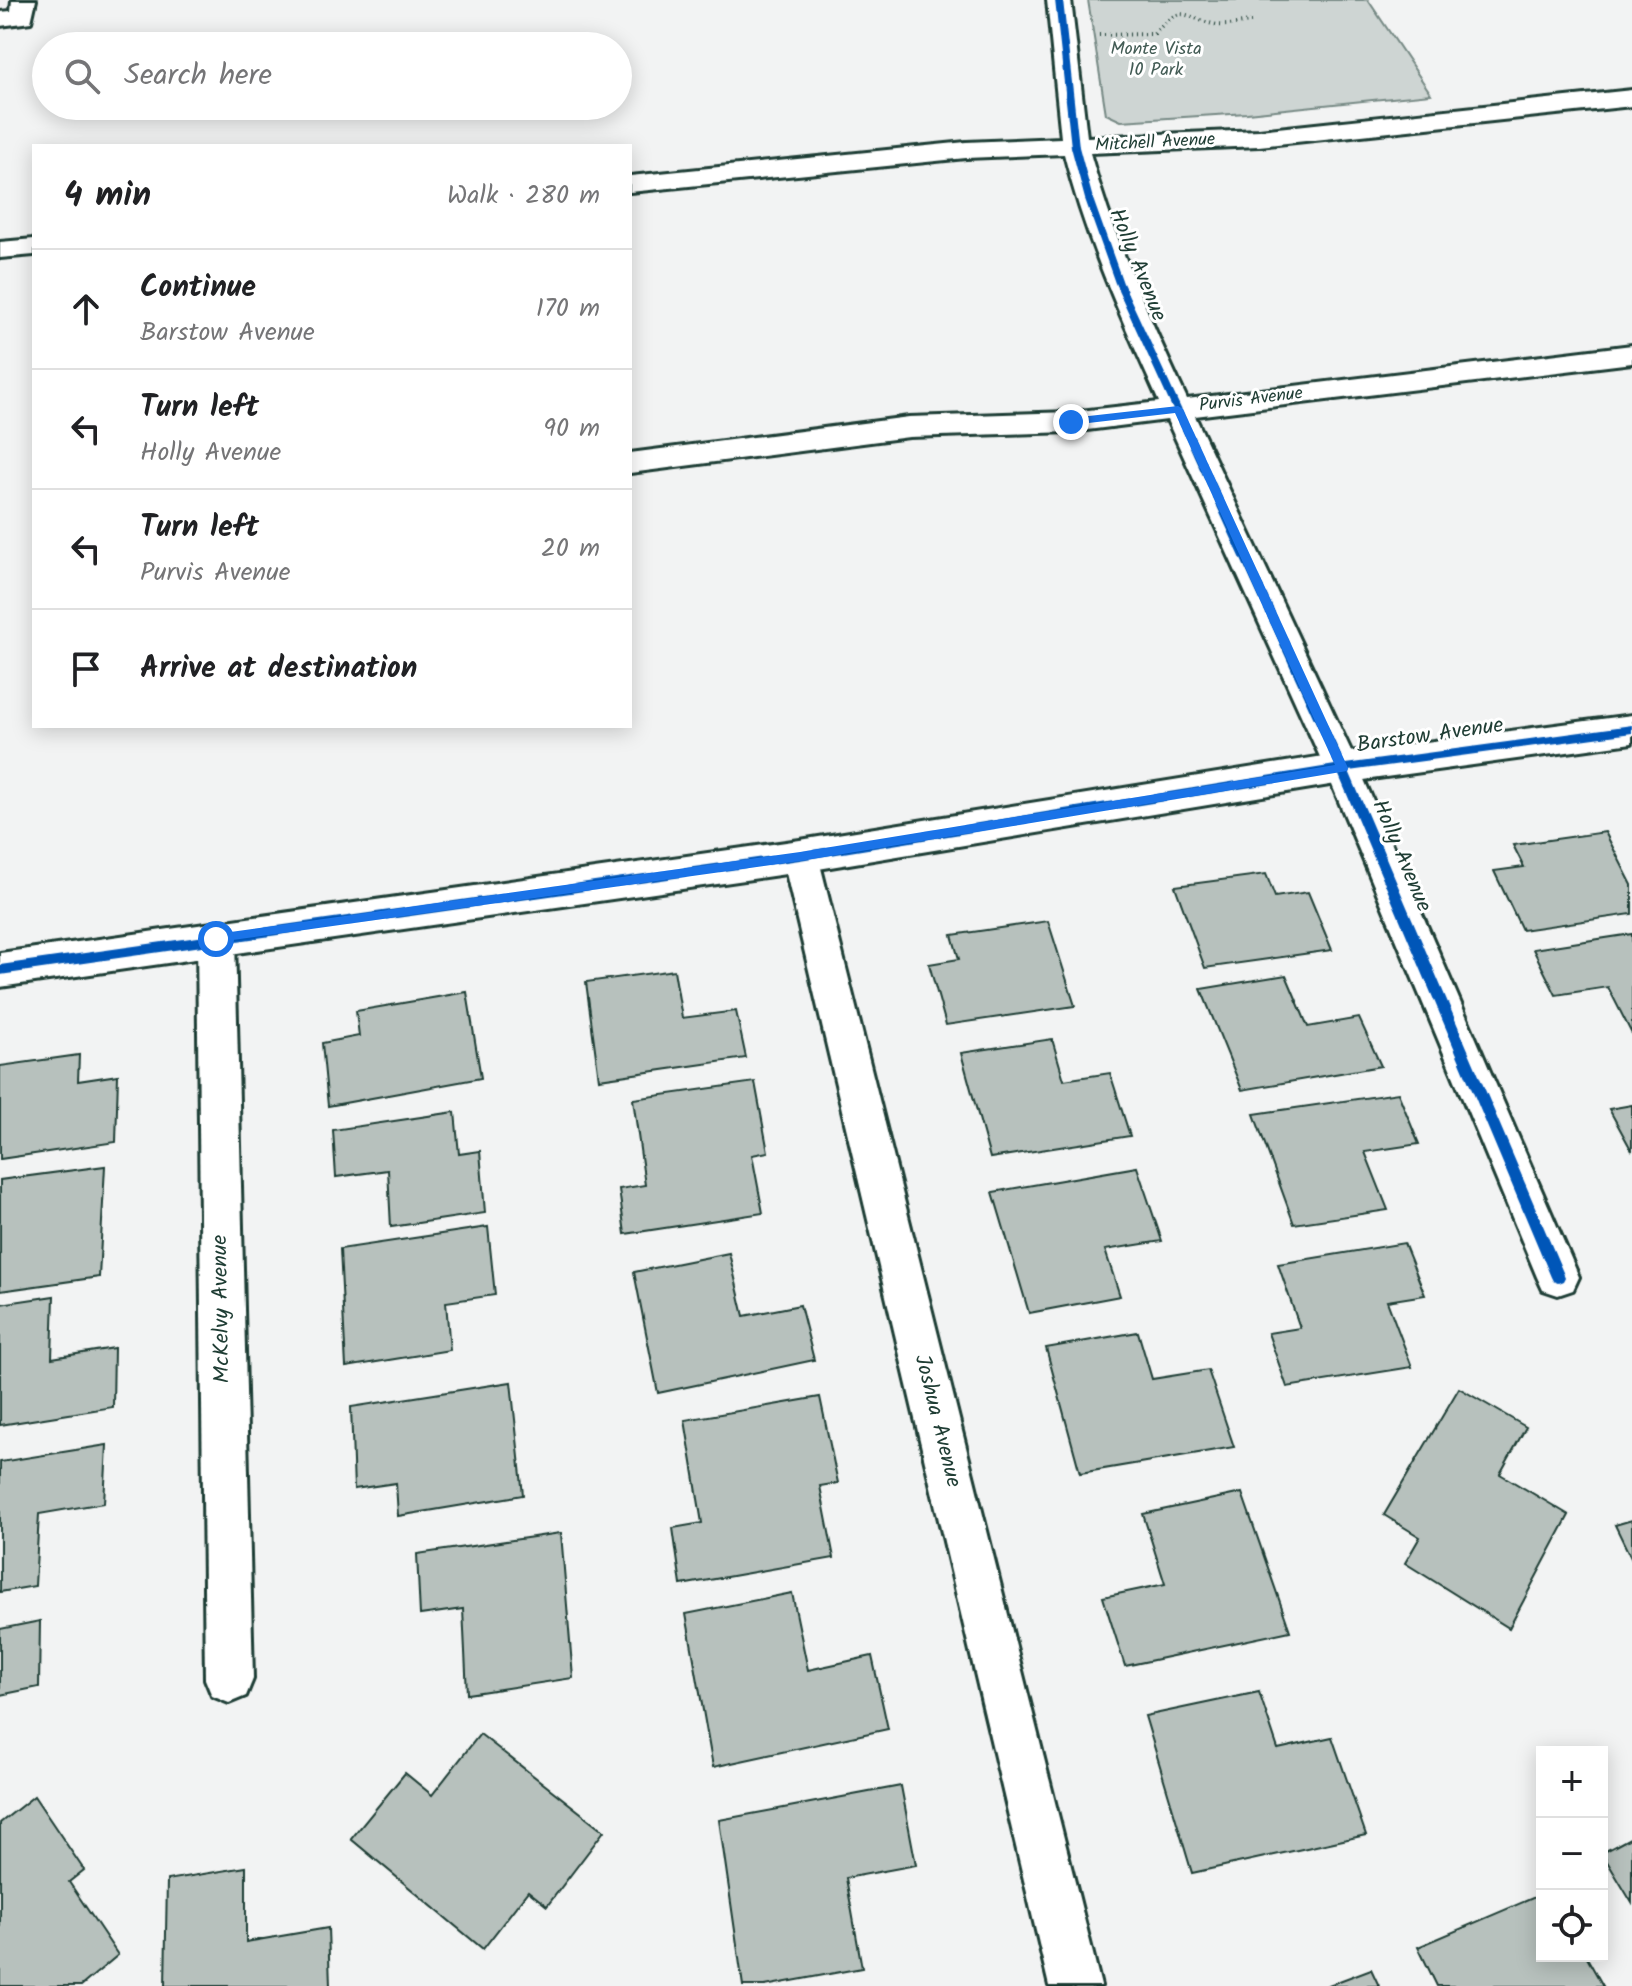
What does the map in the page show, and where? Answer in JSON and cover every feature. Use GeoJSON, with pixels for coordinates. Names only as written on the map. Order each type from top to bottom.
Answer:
{"type":"FeatureCollection","features":[{"type":"Feature","properties":{"kind":"street","name":"Holly Avenue"},"geometry":{"type":"LineString","coordinates":[[1059,0],[1075,147],[1089,199],[1119,283],[1342,768],[1558,1277]]}},
{"type":"Feature","properties":{"kind":"street","name":"Mitchell Avenue"},"geometry":{"type":"LineString","coordinates":[[632,184],[966,150],[1259,138],[1632,98]]}},
{"type":"Feature","properties":{"kind":"street"},"geometry":{"type":"LineString","coordinates":[[0,250],[32,247]]}},
{"type":"Feature","properties":{"kind":"street","name":"Purvis Avenue"},"geometry":{"type":"LineString","coordinates":[[632,463],[909,427],[1071,422],[1632,354]]}},
{"type":"Feature","properties":{"kind":"street","name":"Barstow Avenue"},"geometry":{"type":"LineString","coordinates":[[0,970],[800,856],[1342,768],[1632,729]]}},
{"type":"Feature","properties":{"kind":"street","name":"Joshua Avenue"},"geometry":{"type":"LineString","coordinates":[[800,856],[1075,1986]]}},
{"type":"Feature","properties":{"kind":"street","name":"McKelvy Avenue"},"geometry":{"type":"LineString","coordinates":[[216,939],[229,1679]]}},
{"type":"Feature","properties":{"kind":"path"},"geometry":{"type":"LineString","coordinates":[[1094,35],[1154,34],[1168,18],[1188,13],[1218,25],[1251,22]]}},
{"type":"Feature","properties":{"kind":"green space","name":"Monte Vista 10 Park"},"geometry":{"type":"Polygon","coordinates":[[[1088,0],[1368,0],[1431,94],[1247,113],[1121,121],[1106,114],[1088,0]]]}},
{"type":"Feature","properties":{"kind":"building"},"geometry":{"type":"Polygon","coordinates":[[[1605,832],[1632,885],[1632,914],[1522,930],[1494,871],[1524,867],[1513,845],[1605,832]]]}},
{"type":"Feature","properties":{"kind":"building"},"geometry":{"type":"Polygon","coordinates":[[[1266,874],[1275,897],[1308,892],[1332,950],[1205,968],[1175,886],[1266,874]]]}},
{"type":"Feature","properties":{"kind":"building"},"geometry":{"type":"Polygon","coordinates":[[[1048,921],[1075,1006],[946,1025],[929,964],[959,959],[952,935],[1048,921]]]}},
{"type":"Feature","properties":{"kind":"building"},"geometry":{"type":"Polygon","coordinates":[[[1632,934],[1632,1034],[1608,987],[1556,995],[1533,949],[1632,934]]]}},
{"type":"Feature","properties":{"kind":"building"},"geometry":{"type":"Polygon","coordinates":[[[674,970],[682,1018],[736,1011],[746,1058],[599,1079],[586,982],[674,970]]]}},
{"type":"Feature","properties":{"kind":"building"},"geometry":{"type":"Polygon","coordinates":[[[1286,975],[1308,1027],[1359,1018],[1381,1066],[1242,1090],[1201,989],[1286,975]]]}},
{"type":"Feature","properties":{"kind":"building"},"geometry":{"type":"Polygon","coordinates":[[[467,992],[481,1078],[328,1106],[322,1043],[359,1036],[356,1011],[467,992]]]}},
{"type":"Feature","properties":{"kind":"building"},"geometry":{"type":"Polygon","coordinates":[[[1052,1039],[1064,1080],[1110,1073],[1130,1136],[990,1158],[961,1053],[1052,1039]]]}},
{"type":"Feature","properties":{"kind":"building"},"geometry":{"type":"Polygon","coordinates":[[[79,1055],[78,1081],[118,1075],[116,1142],[0,1159],[0,1066],[79,1055]]]}},
{"type":"Feature","properties":{"kind":"building"},"geometry":{"type":"Polygon","coordinates":[[[755,1082],[768,1152],[752,1155],[763,1213],[625,1234],[619,1189],[645,1185],[633,1099],[755,1082]]]}},
{"type":"Feature","properties":{"kind":"building"},"geometry":{"type":"Polygon","coordinates":[[[1398,1093],[1419,1144],[1365,1152],[1388,1210],[1294,1224],[1254,1114],[1398,1093]]]}},
{"type":"Feature","properties":{"kind":"building"},"geometry":{"type":"Polygon","coordinates":[[[1632,1105],[1632,1151],[1609,1109],[1632,1105]]]}},
{"type":"Feature","properties":{"kind":"building"},"geometry":{"type":"Polygon","coordinates":[[[455,1112],[459,1154],[480,1151],[485,1213],[391,1227],[388,1170],[336,1177],[333,1130],[455,1112]]]}},
{"type":"Feature","properties":{"kind":"building"},"geometry":{"type":"Polygon","coordinates":[[[105,1166],[99,1277],[0,1291],[0,1180],[105,1166]]]}},
{"type":"Feature","properties":{"kind":"building"},"geometry":{"type":"Polygon","coordinates":[[[1137,1167],[1162,1241],[1105,1250],[1120,1296],[1029,1313],[993,1192],[1137,1167]]]}},
{"type":"Feature","properties":{"kind":"building"},"geometry":{"type":"Polygon","coordinates":[[[488,1227],[495,1295],[446,1302],[450,1350],[346,1367],[340,1249],[488,1227]]]}},
{"type":"Feature","properties":{"kind":"building"},"geometry":{"type":"Polygon","coordinates":[[[1404,1243],[1425,1295],[1387,1301],[1412,1367],[1287,1387],[1268,1333],[1300,1328],[1278,1264],[1404,1243]]]}},
{"type":"Feature","properties":{"kind":"building"},"geometry":{"type":"Polygon","coordinates":[[[729,1253],[744,1316],[800,1305],[814,1360],[658,1393],[634,1272],[729,1253]]]}},
{"type":"Feature","properties":{"kind":"building"},"geometry":{"type":"Polygon","coordinates":[[[54,1296],[52,1358],[114,1348],[113,1407],[0,1425],[0,1304],[54,1296]]]}},
{"type":"Feature","properties":{"kind":"building"},"geometry":{"type":"Polygon","coordinates":[[[1138,1332],[1152,1379],[1208,1370],[1234,1447],[1080,1473],[1046,1348],[1138,1332]]]}},
{"type":"Feature","properties":{"kind":"building"},"geometry":{"type":"Polygon","coordinates":[[[511,1382],[523,1495],[398,1516],[396,1483],[354,1489],[351,1407],[511,1382]]]}},
{"type":"Feature","properties":{"kind":"building"},"geometry":{"type":"Polygon","coordinates":[[[1459,1388],[1526,1427],[1500,1474],[1569,1515],[1509,1628],[1405,1563],[1420,1537],[1384,1515],[1459,1388]]]}},
{"type":"Feature","properties":{"kind":"building"},"geometry":{"type":"Polygon","coordinates":[[[820,1397],[838,1483],[820,1486],[834,1558],[681,1585],[673,1528],[702,1523],[685,1420],[820,1397]]]}},
{"type":"Feature","properties":{"kind":"building"},"geometry":{"type":"Polygon","coordinates":[[[107,1445],[104,1503],[39,1514],[35,1586],[0,1592],[0,1462],[107,1445]]]}},
{"type":"Feature","properties":{"kind":"building"},"geometry":{"type":"Polygon","coordinates":[[[1242,1493],[1290,1631],[1125,1666],[1103,1597],[1165,1584],[1143,1514],[1242,1493]]]}},
{"type":"Feature","properties":{"kind":"building"},"geometry":{"type":"Polygon","coordinates":[[[1632,1520],[1632,1560],[1615,1525],[1632,1520]]]}},
{"type":"Feature","properties":{"kind":"building"},"geometry":{"type":"Polygon","coordinates":[[[561,1533],[573,1678],[467,1694],[463,1609],[420,1615],[417,1554],[561,1533]]]}},
{"type":"Feature","properties":{"kind":"building"},"geometry":{"type":"Polygon","coordinates":[[[792,1593],[808,1670],[872,1656],[888,1729],[713,1767],[686,1614],[792,1593]]]}},
{"type":"Feature","properties":{"kind":"building"},"geometry":{"type":"Polygon","coordinates":[[[40,1621],[39,1687],[0,1695],[0,1629],[40,1621]]]}},
{"type":"Feature","properties":{"kind":"building"},"geometry":{"type":"Polygon","coordinates":[[[1259,1692],[1278,1749],[1332,1737],[1366,1835],[1192,1873],[1145,1716],[1259,1692]]]}},
{"type":"Feature","properties":{"kind":"building"},"geometry":{"type":"Polygon","coordinates":[[[480,1734],[604,1831],[547,1906],[528,1891],[483,1949],[351,1839],[405,1773],[432,1795],[480,1734]]]}},
{"type":"Feature","properties":{"kind":"building"},"geometry":{"type":"Polygon","coordinates":[[[901,1786],[916,1865],[846,1878],[862,1968],[765,1986],[743,1986],[719,1820],[901,1786]]]}},
{"type":"Feature","properties":{"kind":"building"},"geometry":{"type":"Polygon","coordinates":[[[34,1796],[84,1870],[69,1882],[118,1955],[81,1986],[0,1986],[0,1823],[34,1796]]]}},
{"type":"Feature","properties":{"kind":"building"},"geometry":{"type":"Polygon","coordinates":[[[1632,1837],[1632,1903],[1608,1863],[1608,1850],[1632,1837]]]}},
{"type":"Feature","properties":{"kind":"building"},"geometry":{"type":"Polygon","coordinates":[[[246,1867],[246,1942],[328,1928],[330,1986],[165,1986],[167,1880],[246,1867]]]}},
{"type":"Feature","properties":{"kind":"building"},"geometry":{"type":"Polygon","coordinates":[[[1536,1897],[1536,1962],[1589,1962],[1603,1986],[1437,1986],[1418,1947],[1536,1897]]]}},
{"type":"Feature","properties":{"kind":"building"},"geometry":{"type":"Polygon","coordinates":[[[1371,1969],[1379,1986],[1326,1986],[1371,1969]]]}},
{"type":"Feature","properties":{"kind":"cycle path"},"geometry":{"type":"LineString","coordinates":[[1059,0],[1075,147],[1089,199],[1119,283],[1342,768],[1558,1277]]}},
{"type":"Feature","properties":{"kind":"cycle path"},"geometry":{"type":"LineString","coordinates":[[0,970],[800,856],[1342,768],[1632,729]]}},
{"type":"Feature","properties":{"kind":"route"},"geometry":{"type":"LineString","coordinates":[[216,939],[800,856],[1342,768],[1178,409],[1071,422]]}}]}
